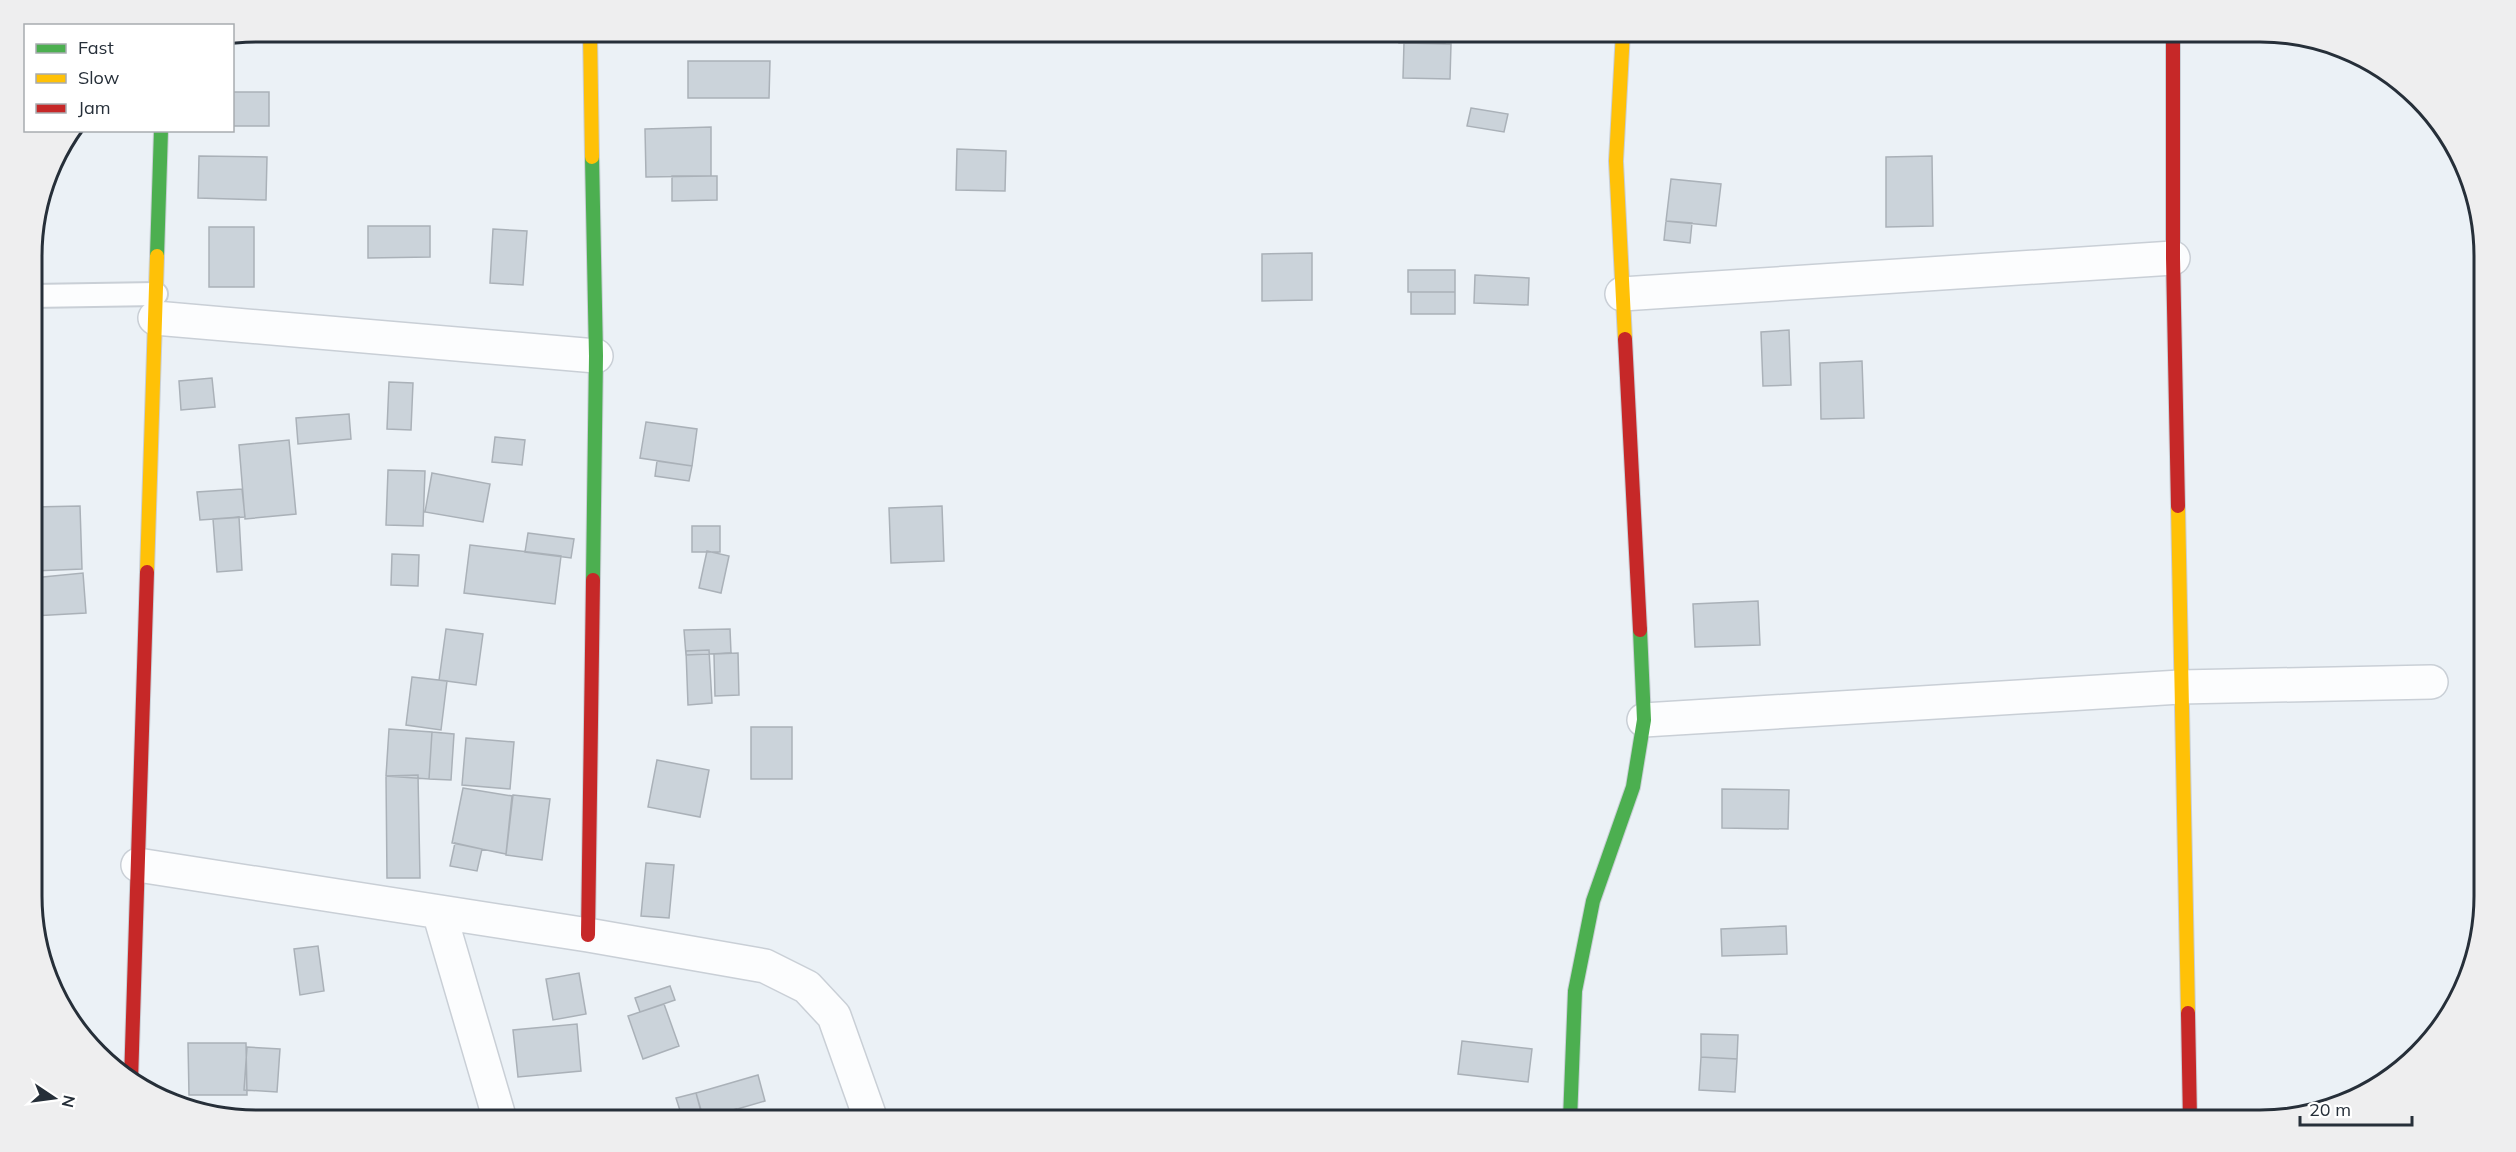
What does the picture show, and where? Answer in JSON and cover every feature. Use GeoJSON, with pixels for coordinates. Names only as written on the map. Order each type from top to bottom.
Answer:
{"type":"FeatureCollection","features":[{"type":"Feature","properties":{"kind":"street"},"geometry":{"type":"LineString","coordinates":[[588,935],[596,356],[590,42]]}},
{"type":"Feature","properties":{"kind":"street"},"geometry":{"type":"LineString","coordinates":[[1570,1110],[1575,991],[1593,902],[1633,787],[1644,720],[1616,161],[1622,42]]}},
{"type":"Feature","properties":{"kind":"street"},"geometry":{"type":"LineString","coordinates":[[2173,42],[2173,258],[2190,1110]]}},
{"type":"Feature","properties":{"kind":"street"},"geometry":{"type":"LineString","coordinates":[[131,1070],[161,132]]}},
{"type":"Feature","properties":{"kind":"street"},"geometry":{"type":"LineString","coordinates":[[1622,294],[2173,258]]}},
{"type":"Feature","properties":{"kind":"street"},"geometry":{"type":"LineString","coordinates":[[155,306],[596,356]]}},
{"type":"Feature","properties":{"kind":"street"},"geometry":{"type":"LineString","coordinates":[[1644,720],[2180,687],[2431,682]]}},
{"type":"Feature","properties":{"kind":"street"},"geometry":{"type":"LineString","coordinates":[[138,865],[588,935],[765,966],[807,987],[834,1016],[867,1110]]}},
{"type":"Feature","properties":{"kind":"street"},"geometry":{"type":"LineString","coordinates":[[439,912],[497,1110]]}},
{"type":"Feature","properties":{"kind":"lane"},"geometry":{"type":"LineString","coordinates":[[42,297],[155,306]]}},
{"type":"Feature","properties":{"kind":"building"},"geometry":{"type":"Polygon","coordinates":[[[1399,42],[1445,42],[1445,43],[1399,42]]]}},
{"type":"Feature","properties":{"kind":"building"},"geometry":{"type":"Polygon","coordinates":[[[1404,43],[1451,44],[1450,79],[1403,78],[1404,43]]]}},
{"type":"Feature","properties":{"kind":"building"},"geometry":{"type":"Polygon","coordinates":[[[688,61],[770,61],[769,98],[688,98],[688,61]]]}},
{"type":"Feature","properties":{"kind":"building"},"geometry":{"type":"Polygon","coordinates":[[[234,92],[269,92],[269,126],[234,126],[234,92]]]}},
{"type":"Feature","properties":{"kind":"building"},"geometry":{"type":"Polygon","coordinates":[[[1471,108],[1508,114],[1504,132],[1467,126],[1471,108]]]}},
{"type":"Feature","properties":{"kind":"building"},"geometry":{"type":"Polygon","coordinates":[[[711,127],[711,176],[646,177],[645,129],[711,127]]]}},
{"type":"Feature","properties":{"kind":"building"},"geometry":{"type":"Polygon","coordinates":[[[957,149],[1006,151],[1005,191],[956,190],[957,149]]]}},
{"type":"Feature","properties":{"kind":"building"},"geometry":{"type":"Polygon","coordinates":[[[199,156],[267,157],[266,200],[198,198],[199,156]]]}},
{"type":"Feature","properties":{"kind":"building"},"geometry":{"type":"Polygon","coordinates":[[[1932,156],[1933,226],[1886,227],[1886,157],[1932,156]]]}},
{"type":"Feature","properties":{"kind":"building"},"geometry":{"type":"Polygon","coordinates":[[[672,176],[717,176],[717,200],[672,201],[672,176]]]}},
{"type":"Feature","properties":{"kind":"building"},"geometry":{"type":"Polygon","coordinates":[[[1671,179],[1721,184],[1716,226],[1666,221],[1671,179]]]}},
{"type":"Feature","properties":{"kind":"building"},"geometry":{"type":"Polygon","coordinates":[[[1666,221],[1692,223],[1690,243],[1664,240],[1666,221]]]}},
{"type":"Feature","properties":{"kind":"building"},"geometry":{"type":"Polygon","coordinates":[[[368,226],[430,226],[430,257],[368,258],[368,226]]]}},
{"type":"Feature","properties":{"kind":"building"},"geometry":{"type":"Polygon","coordinates":[[[209,227],[254,227],[254,287],[209,287],[209,227]]]}},
{"type":"Feature","properties":{"kind":"building"},"geometry":{"type":"Polygon","coordinates":[[[493,229],[527,231],[523,285],[490,283],[493,229]]]}},
{"type":"Feature","properties":{"kind":"building"},"geometry":{"type":"Polygon","coordinates":[[[1312,253],[1312,300],[1262,301],[1262,254],[1312,253]]]}},
{"type":"Feature","properties":{"kind":"building"},"geometry":{"type":"Polygon","coordinates":[[[1408,270],[1455,270],[1455,292],[1408,292],[1408,270]]]}},
{"type":"Feature","properties":{"kind":"building"},"geometry":{"type":"Polygon","coordinates":[[[1475,275],[1529,278],[1528,305],[1474,303],[1475,275]]]}},
{"type":"Feature","properties":{"kind":"building"},"geometry":{"type":"Polygon","coordinates":[[[1411,292],[1455,292],[1455,314],[1411,314],[1411,292]]]}},
{"type":"Feature","properties":{"kind":"building"},"geometry":{"type":"Polygon","coordinates":[[[1789,330],[1791,385],[1763,386],[1761,332],[1789,330]]]}},
{"type":"Feature","properties":{"kind":"building"},"geometry":{"type":"Polygon","coordinates":[[[1862,361],[1864,418],[1821,419],[1820,363],[1862,361]]]}},
{"type":"Feature","properties":{"kind":"building"},"geometry":{"type":"Polygon","coordinates":[[[212,378],[215,407],[181,410],[179,381],[212,378]]]}},
{"type":"Feature","properties":{"kind":"building"},"geometry":{"type":"Polygon","coordinates":[[[389,382],[413,383],[411,430],[387,429],[389,382]]]}},
{"type":"Feature","properties":{"kind":"building"},"geometry":{"type":"Polygon","coordinates":[[[349,414],[351,439],[298,444],[296,418],[349,414]]]}},
{"type":"Feature","properties":{"kind":"building"},"geometry":{"type":"Polygon","coordinates":[[[646,422],[697,429],[692,466],[640,458],[646,422]]]}},
{"type":"Feature","properties":{"kind":"building"},"geometry":{"type":"Polygon","coordinates":[[[495,437],[525,440],[522,465],[492,462],[495,437]]]}},
{"type":"Feature","properties":{"kind":"building"},"geometry":{"type":"Polygon","coordinates":[[[289,440],[296,514],[245,519],[239,445],[289,440]]]}},
{"type":"Feature","properties":{"kind":"building"},"geometry":{"type":"Polygon","coordinates":[[[657,461],[692,466],[689,481],[655,476],[657,461]]]}},
{"type":"Feature","properties":{"kind":"building"},"geometry":{"type":"Polygon","coordinates":[[[388,470],[425,471],[423,526],[386,525],[388,470]]]}},
{"type":"Feature","properties":{"kind":"building"},"geometry":{"type":"Polygon","coordinates":[[[432,473],[490,484],[483,522],[425,512],[432,473]]]}},
{"type":"Feature","properties":{"kind":"building"},"geometry":{"type":"Polygon","coordinates":[[[242,489],[245,517],[200,520],[197,492],[242,489]]]}},
{"type":"Feature","properties":{"kind":"building"},"geometry":{"type":"Polygon","coordinates":[[[80,506],[82,569],[42,571],[42,507],[80,506]]]}},
{"type":"Feature","properties":{"kind":"building"},"geometry":{"type":"Polygon","coordinates":[[[942,506],[944,561],[891,563],[889,508],[942,506]]]}},
{"type":"Feature","properties":{"kind":"building"},"geometry":{"type":"Polygon","coordinates":[[[239,517],[242,570],[217,572],[213,519],[239,517]]]}},
{"type":"Feature","properties":{"kind":"building"},"geometry":{"type":"Polygon","coordinates":[[[692,526],[720,526],[720,552],[692,552],[692,526]]]}},
{"type":"Feature","properties":{"kind":"building"},"geometry":{"type":"Polygon","coordinates":[[[528,533],[574,539],[571,558],[525,552],[528,533]]]}},
{"type":"Feature","properties":{"kind":"building"},"geometry":{"type":"Polygon","coordinates":[[[470,545],[561,556],[555,604],[464,593],[470,545]]]}},
{"type":"Feature","properties":{"kind":"building"},"geometry":{"type":"Polygon","coordinates":[[[707,551],[729,556],[721,593],[699,588],[707,551]]]}},
{"type":"Feature","properties":{"kind":"building"},"geometry":{"type":"Polygon","coordinates":[[[392,554],[419,555],[418,586],[391,585],[392,554]]]}},
{"type":"Feature","properties":{"kind":"building"},"geometry":{"type":"Polygon","coordinates":[[[83,573],[86,613],[42,615],[42,577],[83,573]]]}},
{"type":"Feature","properties":{"kind":"building"},"geometry":{"type":"Polygon","coordinates":[[[1758,601],[1760,645],[1695,647],[1693,604],[1758,601]]]}},
{"type":"Feature","properties":{"kind":"building"},"geometry":{"type":"Polygon","coordinates":[[[446,629],[483,634],[476,685],[439,680],[446,629]]]}},
{"type":"Feature","properties":{"kind":"building"},"geometry":{"type":"Polygon","coordinates":[[[730,629],[731,653],[686,655],[684,630],[730,629]]]}},
{"type":"Feature","properties":{"kind":"building"},"geometry":{"type":"Polygon","coordinates":[[[709,650],[712,703],[688,705],[686,651],[709,650]]]}},
{"type":"Feature","properties":{"kind":"building"},"geometry":{"type":"Polygon","coordinates":[[[738,653],[739,695],[715,696],[714,654],[738,653]]]}},
{"type":"Feature","properties":{"kind":"building"},"geometry":{"type":"Polygon","coordinates":[[[412,677],[447,681],[441,730],[406,725],[412,677]]]}},
{"type":"Feature","properties":{"kind":"building"},"geometry":{"type":"Polygon","coordinates":[[[751,727],[792,727],[792,779],[751,779],[751,727]]]}},
{"type":"Feature","properties":{"kind":"building"},"geometry":{"type":"Polygon","coordinates":[[[389,729],[432,732],[429,779],[386,776],[389,729]]]}},
{"type":"Feature","properties":{"kind":"building"},"geometry":{"type":"Polygon","coordinates":[[[432,732],[454,734],[451,780],[429,779],[432,732]]]}},
{"type":"Feature","properties":{"kind":"building"},"geometry":{"type":"Polygon","coordinates":[[[466,738],[514,742],[510,789],[462,785],[466,738]]]}},
{"type":"Feature","properties":{"kind":"building"},"geometry":{"type":"Polygon","coordinates":[[[657,760],[709,770],[700,817],[648,807],[657,760]]]}},
{"type":"Feature","properties":{"kind":"building"},"geometry":{"type":"Polygon","coordinates":[[[418,775],[420,878],[387,878],[386,776],[418,775]]]}},
{"type":"Feature","properties":{"kind":"building"},"geometry":{"type":"Polygon","coordinates":[[[463,788],[512,796],[506,854],[452,843],[463,788]]]}},
{"type":"Feature","properties":{"kind":"building"},"geometry":{"type":"Polygon","coordinates":[[[1722,789],[1789,790],[1788,829],[1722,828],[1722,789]]]}},
{"type":"Feature","properties":{"kind":"building"},"geometry":{"type":"Polygon","coordinates":[[[513,795],[550,799],[542,860],[506,855],[513,795]]]}},
{"type":"Feature","properties":{"kind":"building"},"geometry":{"type":"Polygon","coordinates":[[[455,843],[482,849],[477,871],[450,866],[455,843]]]}},
{"type":"Feature","properties":{"kind":"building"},"geometry":{"type":"Polygon","coordinates":[[[646,863],[674,865],[669,918],[641,916],[646,863]]]}},
{"type":"Feature","properties":{"kind":"building"},"geometry":{"type":"Polygon","coordinates":[[[1786,926],[1787,954],[1722,956],[1721,929],[1786,926]]]}},
{"type":"Feature","properties":{"kind":"building"},"geometry":{"type":"Polygon","coordinates":[[[318,946],[324,991],[300,995],[294,949],[318,946]]]}},
{"type":"Feature","properties":{"kind":"building"},"geometry":{"type":"Polygon","coordinates":[[[579,973],[586,1014],[553,1020],[546,979],[579,973]]]}},
{"type":"Feature","properties":{"kind":"building"},"geometry":{"type":"Polygon","coordinates":[[[670,986],[675,1000],[640,1012],[635,998],[670,986]]]}},
{"type":"Feature","properties":{"kind":"building"},"geometry":{"type":"Polygon","coordinates":[[[664,1004],[679,1046],[643,1059],[628,1016],[664,1004]]]}},
{"type":"Feature","properties":{"kind":"building"},"geometry":{"type":"Polygon","coordinates":[[[577,1024],[581,1071],[518,1077],[513,1030],[577,1024]]]}},
{"type":"Feature","properties":{"kind":"building"},"geometry":{"type":"Polygon","coordinates":[[[1701,1034],[1738,1035],[1737,1059],[1701,1057],[1701,1034]]]}},
{"type":"Feature","properties":{"kind":"building"},"geometry":{"type":"Polygon","coordinates":[[[1462,1041],[1532,1049],[1528,1082],[1458,1074],[1462,1041]]]}},
{"type":"Feature","properties":{"kind":"building"},"geometry":{"type":"Polygon","coordinates":[[[188,1043],[246,1043],[247,1095],[189,1095],[188,1043]]]}},
{"type":"Feature","properties":{"kind":"building"},"geometry":{"type":"Polygon","coordinates":[[[247,1047],[280,1049],[277,1092],[244,1090],[247,1047]]]}},
{"type":"Feature","properties":{"kind":"building"},"geometry":{"type":"Polygon","coordinates":[[[1701,1057],[1737,1059],[1735,1092],[1699,1090],[1701,1057]]]}},
{"type":"Feature","properties":{"kind":"building"},"geometry":{"type":"Polygon","coordinates":[[[758,1075],[765,1101],[734,1110],[701,1110],[696,1093],[758,1075]]]}},
{"type":"Feature","properties":{"kind":"building"},"geometry":{"type":"Polygon","coordinates":[[[696,1093],[701,1110],[680,1110],[676,1098],[696,1093]]]}},
{"type":"Feature","properties":{"kind":"traffic: fast"},"geometry":{"type":"LineString","coordinates":[[157,256],[161,132]]}},
{"type":"Feature","properties":{"kind":"traffic: fast"},"geometry":{"type":"LineString","coordinates":[[592,157],[596,356],[593,580]]}},
{"type":"Feature","properties":{"kind":"traffic: fast"},"geometry":{"type":"LineString","coordinates":[[1570,1110],[1575,991],[1593,901],[1633,787],[1644,720],[1640,630]]}},
{"type":"Feature","properties":{"kind":"traffic: slow"},"geometry":{"type":"LineString","coordinates":[[590,42],[592,157]]}},
{"type":"Feature","properties":{"kind":"traffic: slow"},"geometry":{"type":"LineString","coordinates":[[1622,42],[1616,161],[1625,339]]}},
{"type":"Feature","properties":{"kind":"traffic: slow"},"geometry":{"type":"LineString","coordinates":[[147,572],[157,256]]}},
{"type":"Feature","properties":{"kind":"traffic: slow"},"geometry":{"type":"LineString","coordinates":[[2178,506],[2188,1013]]}},
{"type":"Feature","properties":{"kind":"traffic: jam"},"geometry":{"type":"LineString","coordinates":[[2173,42],[2173,258],[2178,506]]}},
{"type":"Feature","properties":{"kind":"traffic: jam"},"geometry":{"type":"LineString","coordinates":[[1625,339],[1640,630]]}},
{"type":"Feature","properties":{"kind":"traffic: jam"},"geometry":{"type":"LineString","coordinates":[[131,1070],[147,572]]}},
{"type":"Feature","properties":{"kind":"traffic: jam"},"geometry":{"type":"LineString","coordinates":[[588,935],[593,580]]}},
{"type":"Feature","properties":{"kind":"traffic: jam"},"geometry":{"type":"LineString","coordinates":[[2188,1013],[2190,1110]]}}]}
